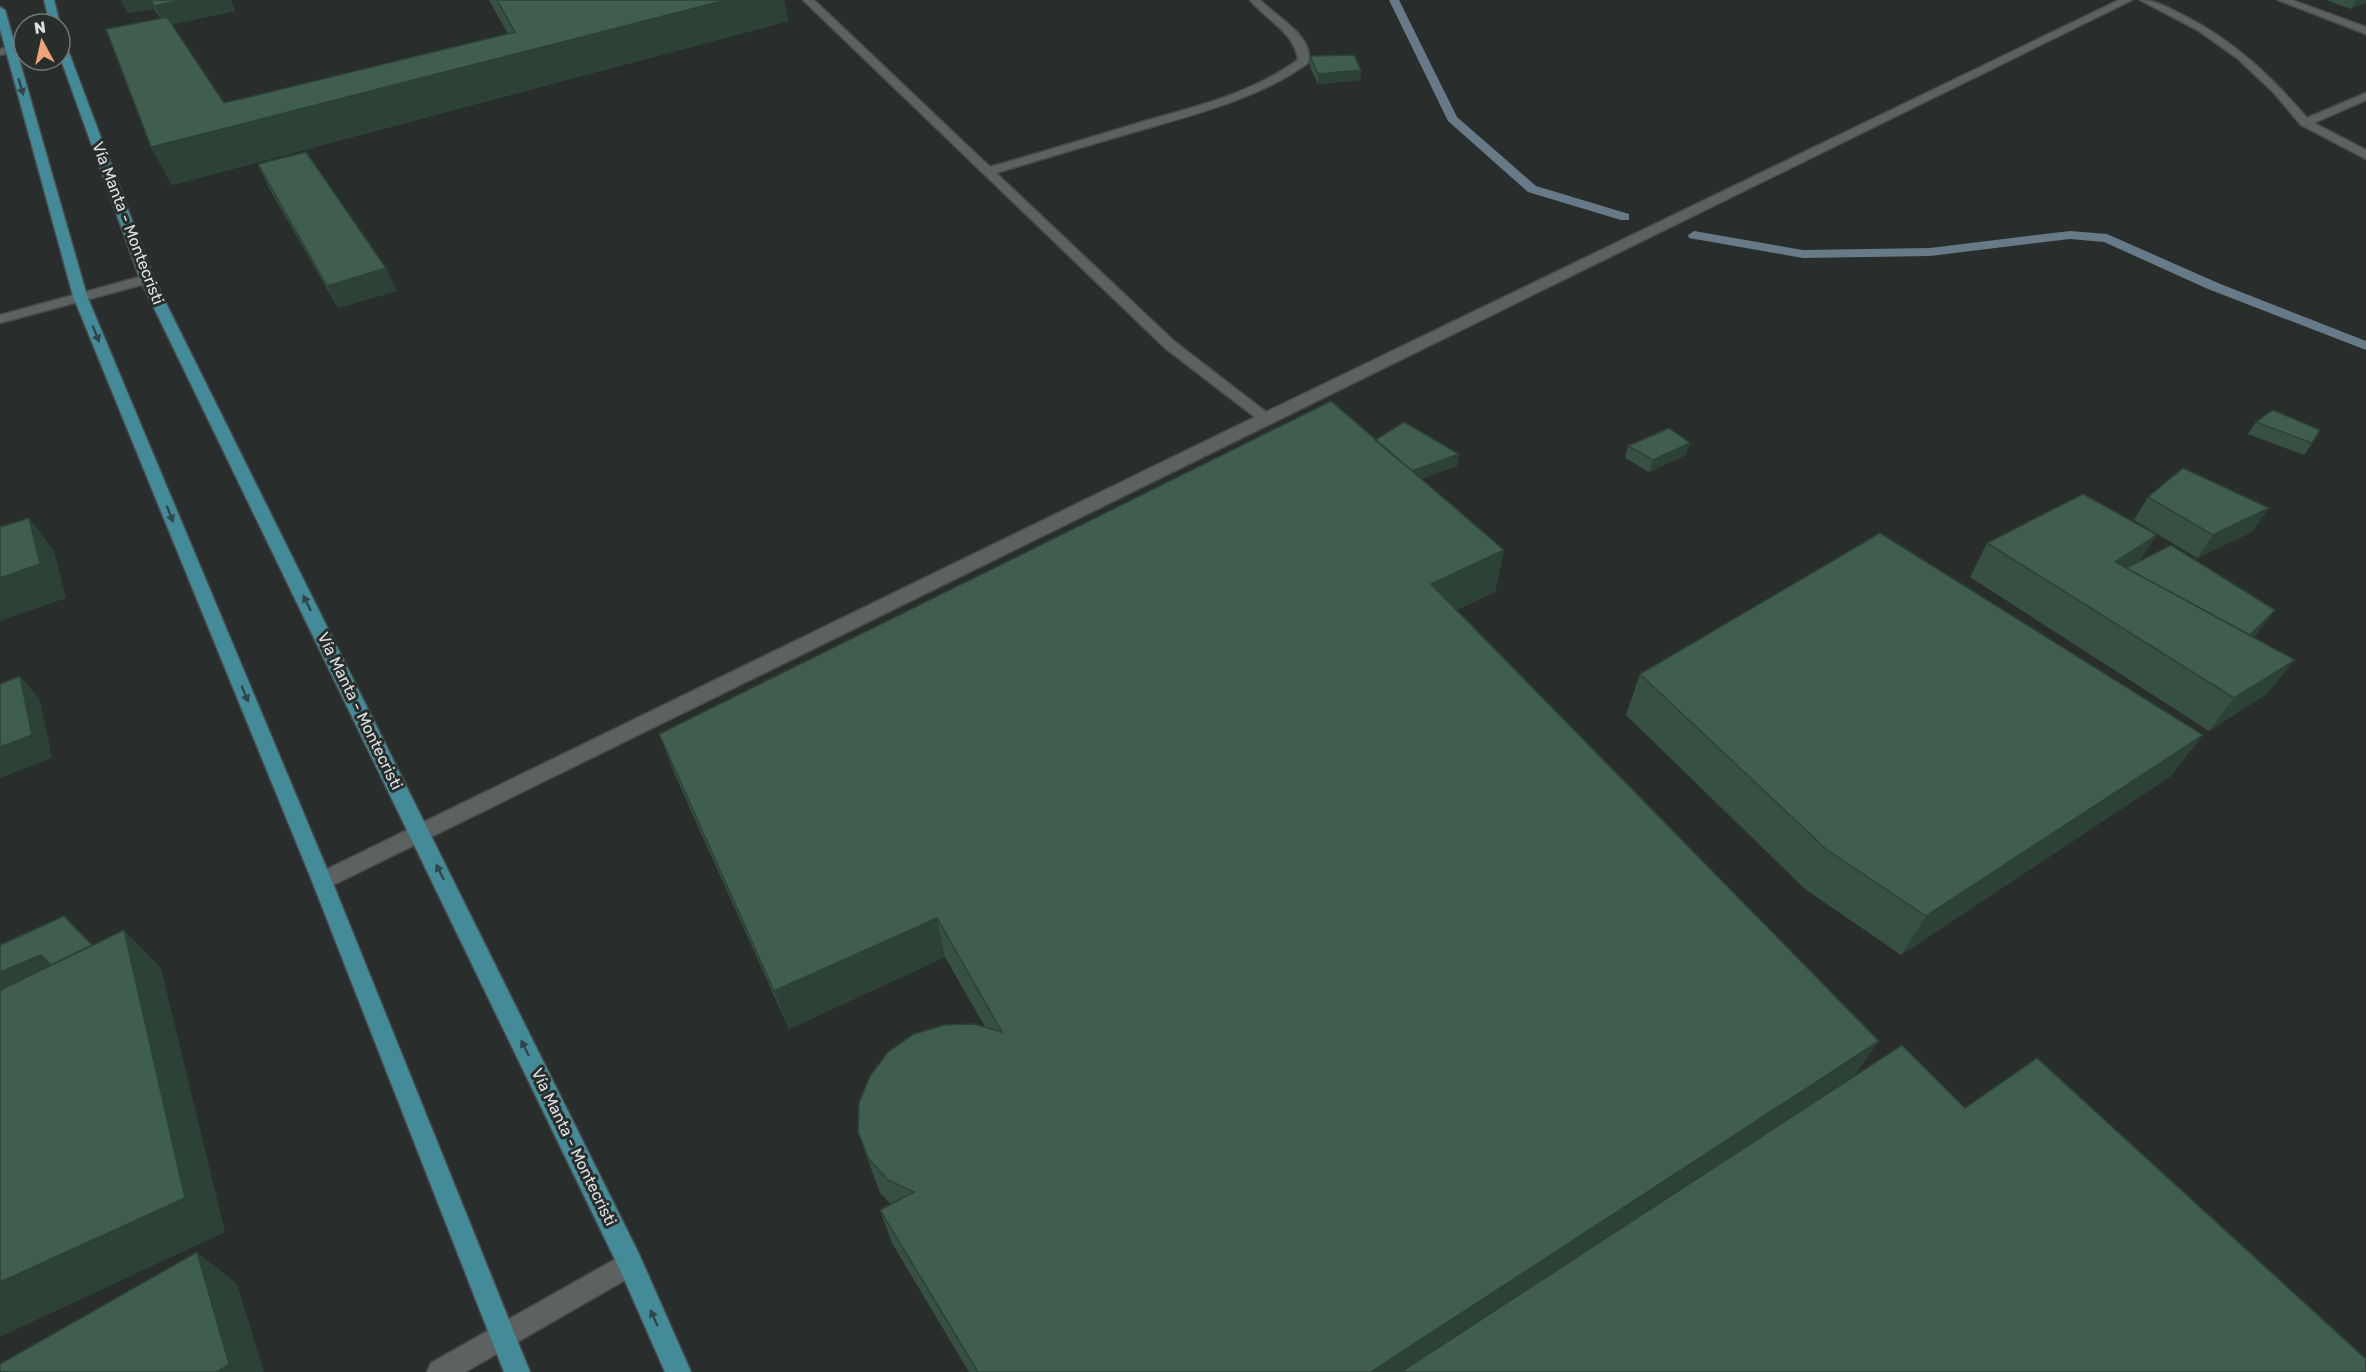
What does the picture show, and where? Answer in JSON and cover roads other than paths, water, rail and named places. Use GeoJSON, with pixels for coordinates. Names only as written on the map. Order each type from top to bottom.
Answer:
{"type":"FeatureCollection","features":[{"type":"Feature","properties":{"kind":"main road"},"geometry":{"type":"LineString","coordinates":[[0,10],[80,296],[322,881],[517,1372]]}},
{"type":"Feature","properties":{"kind":"main road","name":"Vía Manta - Montecristi"},"geometry":{"type":"LineString","coordinates":[[71,72],[147,279],[421,833],[630,1263],[678,1372]]}},
{"type":"Feature","properties":{"kind":"street"},"geometry":{"type":"LineString","coordinates":[[808,0],[885,76],[989,171],[1170,345],[1265,418]]}},
{"type":"Feature","properties":{"kind":"street"},"geometry":{"type":"LineString","coordinates":[[989,171],[1202,108],[1275,81],[1304,61],[1304,51],[1297,40],[1255,0]]}},
{"type":"Feature","properties":{"kind":"street"},"geometry":{"type":"LineString","coordinates":[[322,881],[1265,418],[2127,0]]}},
{"type":"Feature","properties":{"kind":"street"},"geometry":{"type":"LineString","coordinates":[[2145,0],[2203,28],[2241,56],[2278,91],[2305,123],[2366,155]]}},
{"type":"Feature","properties":{"kind":"street"},"geometry":{"type":"LineString","coordinates":[[2283,0],[2366,31]]}},
{"type":"Feature","properties":{"kind":"street"},"geometry":{"type":"LineString","coordinates":[[2305,123],[2366,96]]}},
{"type":"Feature","properties":{"kind":"street"},"geometry":{"type":"LineString","coordinates":[[0,319],[147,279]]}},
{"type":"Feature","properties":{"kind":"street"},"geometry":{"type":"LineString","coordinates":[[440,1372],[630,1263]]}},
{"type":"Feature","properties":{"kind":"waterway"},"geometry":{"type":"LineString","coordinates":[[1394,0],[1452,119],[1532,189],[1625,217]]}},
{"type":"Feature","properties":{"kind":"waterway"},"geometry":{"type":"LineString","coordinates":[[1694,235],[1803,254],[1930,252],[2070,235],[2107,238],[2213,286],[2366,346]]}}]}
